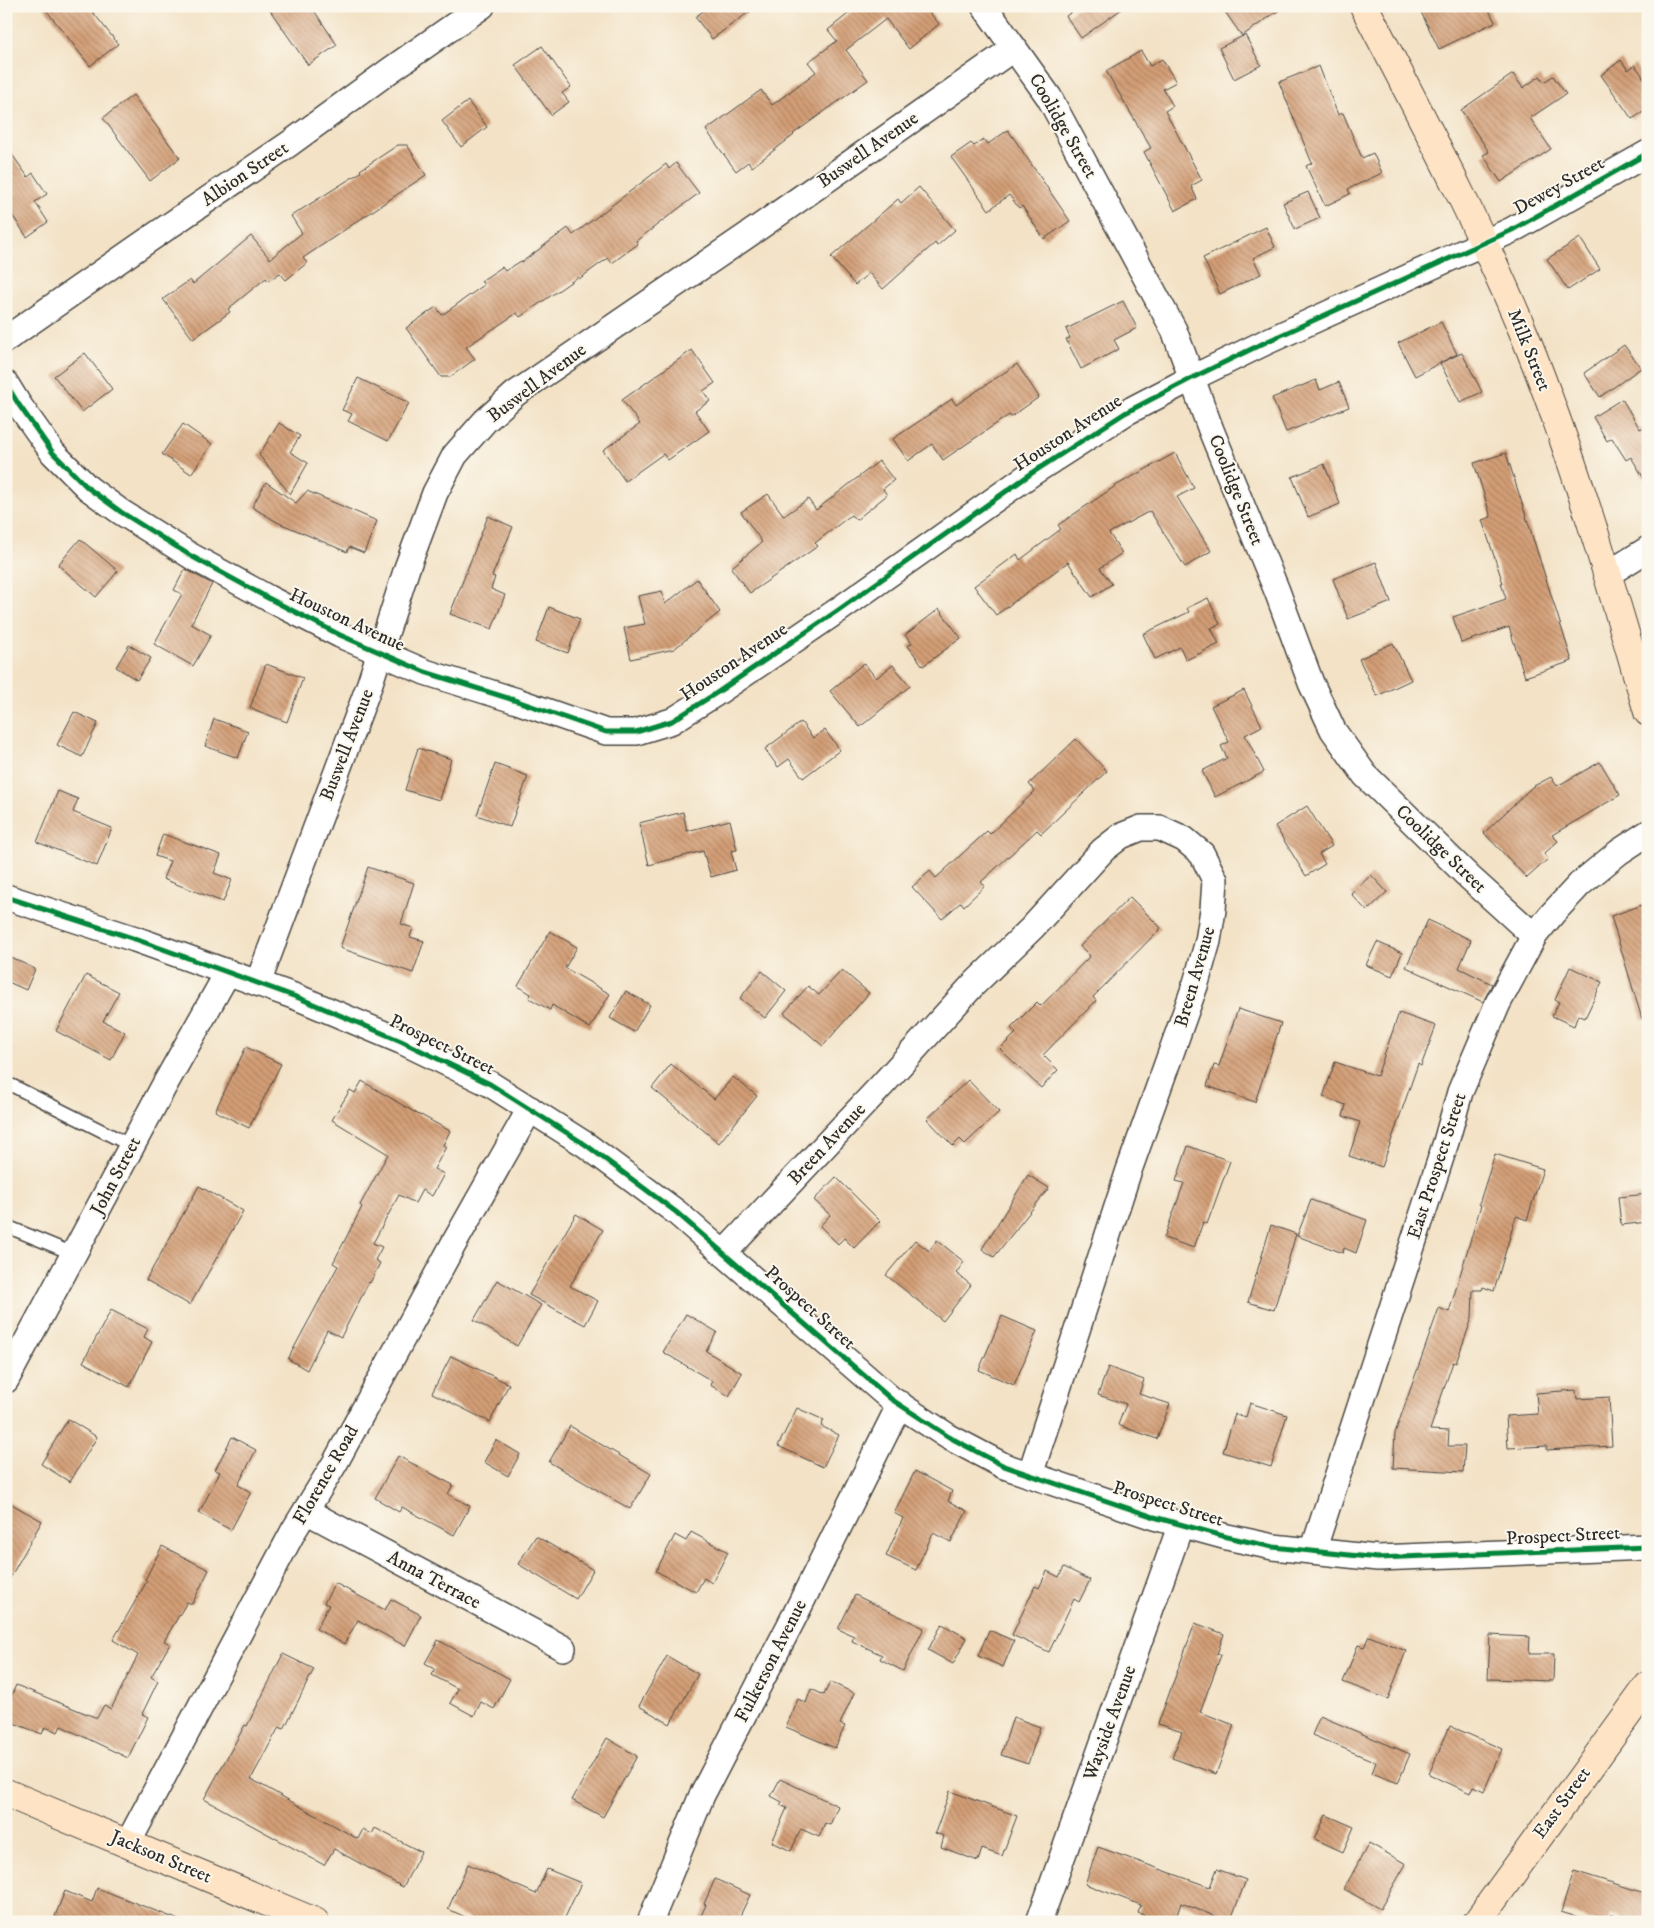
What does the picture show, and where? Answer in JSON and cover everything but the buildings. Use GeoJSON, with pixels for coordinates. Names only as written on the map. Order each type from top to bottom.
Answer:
{"type":"FeatureCollection","features":[{"type":"Feature","properties":{"kind":"street","name":"Albion Street"},"geometry":{"type":"LineString","coordinates":[[6,339],[289,144],[482,6]]}},
{"type":"Feature","properties":{"kind":"street","name":"Coolidge Street"},"geometry":{"type":"LineString","coordinates":[[984,6],[1049,97],[1174,330],[1211,430],[1277,591],[1311,683],[1333,730],[1365,775],[1469,877],[1534,936]]}},
{"type":"Feature","properties":{"kind":"street","name":"Milk Street"},"geometry":{"type":"LineString","coordinates":[[1364,6],[1446,166],[1526,340],[1552,408],[1608,574],[1648,712]]}},
{"type":"Feature","properties":{"kind":"street","name":"Buswell Avenue"},"geometry":{"type":"LineString","coordinates":[[258,983],[370,686],[407,568],[435,493],[455,455],[485,421],[515,394],[758,228],[1014,48]]}},
{"type":"Feature","properties":{"kind":"street","name":"Dewey Street"},"geometry":{"type":"LineString","coordinates":[[1482,243],[1520,225],[1648,152]]}},
{"type":"Feature","properties":{"kind":"street","name":"Houston Avenue"},"geometry":{"type":"LineString","coordinates":[[6,384],[53,453],[88,488],[121,512],[191,556],[276,602],[425,672],[606,732],[636,732],[672,721],[837,611],[1032,473],[1125,413],[1268,340],[1482,243]]}},
{"type":"Feature","properties":{"kind":"street"},"geometry":{"type":"LineString","coordinates":[[1608,574],[1648,549]]}},
{"type":"Feature","properties":{"kind":"street","name":"Breen Avenue"},"geometry":{"type":"LineString","coordinates":[[724,1253],[972,986],[1032,928],[1103,850],[1121,836],[1141,828],[1160,828],[1184,839],[1202,854],[1215,880],[1214,910],[1208,941],[1196,983],[1128,1173],[1030,1475]]}},
{"type":"Feature","properties":{"kind":"street","name":"East Prospect Street"},"geometry":{"type":"LineString","coordinates":[[1313,1551],[1460,1092],[1498,1003],[1534,936],[1553,912],[1580,884],[1619,852],[1648,833]]}},
{"type":"Feature","properties":{"kind":"street","name":"Prospect Street"},"geometry":{"type":"LineString","coordinates":[[6,897],[135,939],[299,998],[401,1041],[490,1084],[586,1145],[676,1212],[827,1345],[900,1404],[949,1437],[1004,1466],[1181,1524],[1273,1547],[1378,1558],[1648,1547]]}},
{"type":"Feature","properties":{"kind":"street","name":"John Street"},"geometry":{"type":"LineString","coordinates":[[6,1380],[228,972]]}},
{"type":"Feature","properties":{"kind":"street","name":"Florence Road"},"geometry":{"type":"LineString","coordinates":[[128,1843],[153,1799],[241,1628],[335,1463],[453,1245],[530,1109]]}},
{"type":"Feature","properties":{"kind":"street","name":"Fulkerson Avenue"},"geometry":{"type":"LineString","coordinates":[[650,1922],[702,1795],[795,1615],[900,1404]]}},
{"type":"Feature","properties":{"kind":"street","name":"Anna Terrace"},"geometry":{"type":"LineString","coordinates":[[306,1511],[563,1648]]}},
{"type":"Feature","properties":{"kind":"street","name":"Wayside Avenue"},"geometry":{"type":"LineString","coordinates":[[1039,1922],[1181,1524]]}},
{"type":"Feature","properties":{"kind":"street","name":"East Street"},"geometry":{"type":"LineString","coordinates":[[1477,1922],[1648,1686]]}},
{"type":"Feature","properties":{"kind":"street","name":"Jackson Street"},"geometry":{"type":"LineString","coordinates":[[6,1793],[315,1922]]}},
{"type":"Feature","properties":{"kind":"lane"},"geometry":{"type":"LineString","coordinates":[[6,1085],[13,1086],[132,1146]]}},
{"type":"Feature","properties":{"kind":"lane"},"geometry":{"type":"LineString","coordinates":[[6,1226],[74,1254]]}},
{"type":"Feature","properties":{"kind":"cycle path"},"geometry":{"type":"LineString","coordinates":[[6,384],[53,453],[88,488],[121,512],[191,556],[340,635],[425,672],[606,732],[636,732],[672,721],[718,692],[837,611],[1032,473],[1125,413],[1268,341],[1512,230],[1648,153]]}},
{"type":"Feature","properties":{"kind":"cycle path"},"geometry":{"type":"LineString","coordinates":[[6,897],[135,939],[299,998],[401,1041],[490,1084],[586,1145],[676,1212],[891,1399],[949,1437],[1004,1466],[1154,1517],[1227,1537],[1273,1547],[1378,1558],[1648,1547]]}}]}
